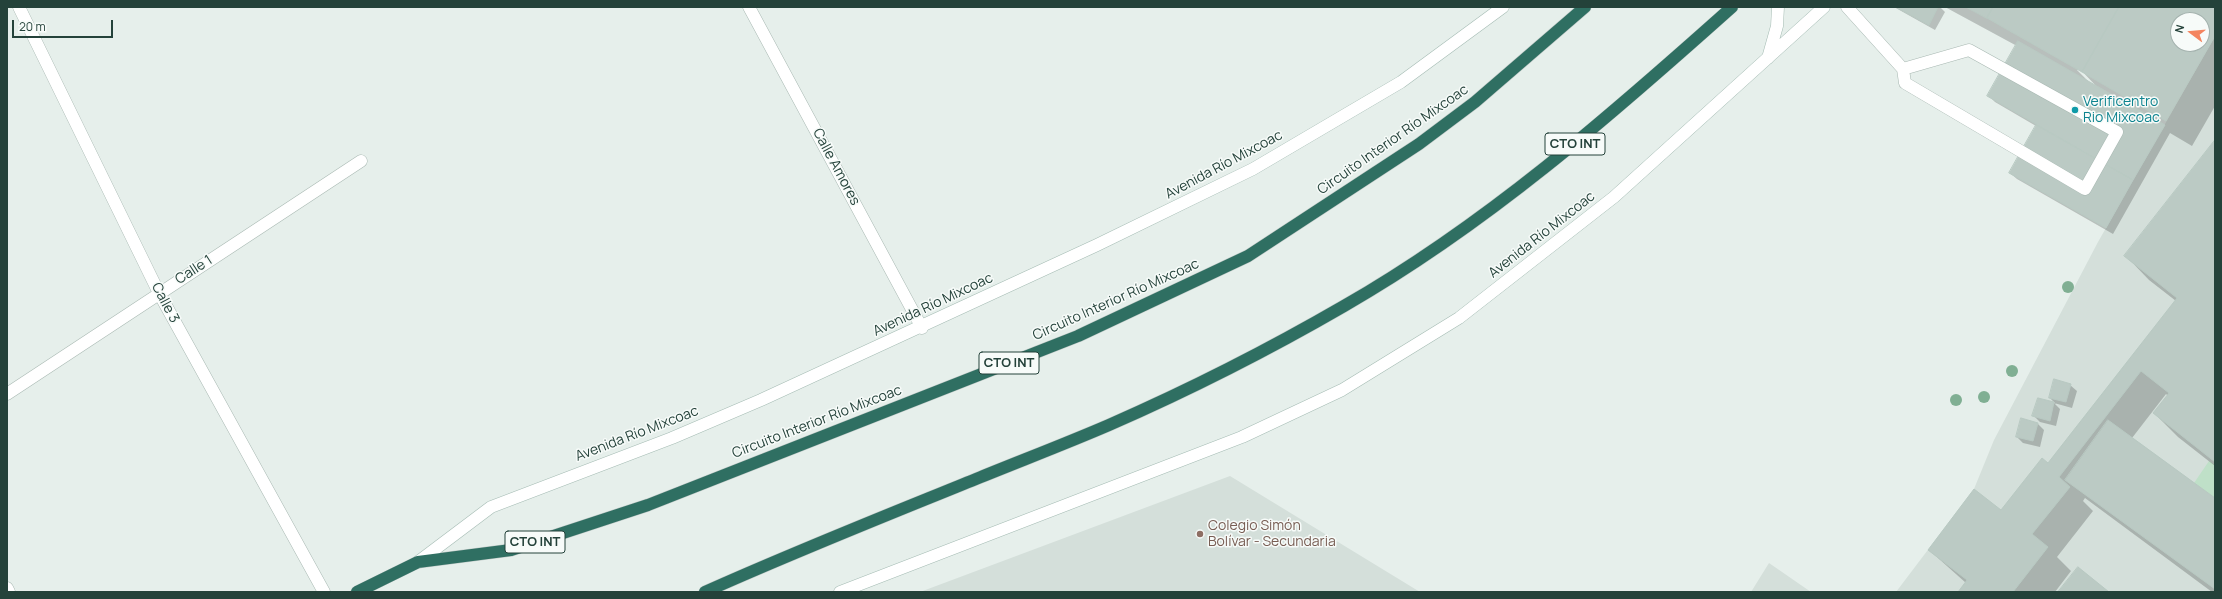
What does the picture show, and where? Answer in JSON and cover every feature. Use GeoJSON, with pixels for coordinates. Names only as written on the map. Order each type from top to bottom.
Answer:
{"type":"FeatureCollection","features":[{"type":"Feature","properties":{"kind":"highway","name":"Circuito Interior Río Mixcoac"},"geometry":{"type":"LineString","coordinates":[[418,562],[511,550],[648,505],[1078,336],[1248,256],[1419,144],[1476,102],[1585,7]]}},
{"type":"Feature","properties":{"kind":"highway","name":"CTO INT"},"geometry":{"type":"LineString","coordinates":[[705,592],[810,546],[1109,425],[1228,369],[1346,305],[1407,267],[1544,170],[1618,109],[1732,7]]}},
{"type":"Feature","properties":{"kind":"highway","name":"Avenida Río Mixcoac"},"geometry":{"type":"LineString","coordinates":[[357,592],[418,562]]}},
{"type":"Feature","properties":{"kind":"main road","name":"Calle 3"},"geometry":{"type":"LineString","coordinates":[[19,7],[159,293],[324,592]]}},
{"type":"Feature","properties":{"kind":"main road","name":"Calle Amores"},"geometry":{"type":"LineString","coordinates":[[749,7],[922,328]]}},
{"type":"Feature","properties":{"kind":"main road","name":"Avenida Río Mixcoac"},"geometry":{"type":"LineString","coordinates":[[418,562],[491,507],[672,438],[922,328],[1253,169],[1401,82],[1503,7]]}},
{"type":"Feature","properties":{"kind":"main road"},"geometry":{"type":"LineString","coordinates":[[1768,58],[1777,26],[1778,7]]}},
{"type":"Feature","properties":{"kind":"main road","name":"Avenida Río Mixcoac"},"geometry":{"type":"LineString","coordinates":[[840,592],[1242,437],[1342,390],[1459,318],[1614,197],[1824,7]]}},
{"type":"Feature","properties":{"kind":"main road"},"geometry":{"type":"LineString","coordinates":[[1847,7],[1903,69],[1905,83],[2085,189],[2117,132],[1969,50],[1903,69]]}},
{"type":"Feature","properties":{"kind":"main road","name":"Calle 1"},"geometry":{"type":"LineString","coordinates":[[7,394],[361,161]]}},
{"type":"Feature","properties":{"kind":"main road"},"geometry":{"type":"LineString","coordinates":[[7,588],[9,592]]}},
{"type":"Feature","properties":{"kind":"shaded area"},"geometry":{"type":"Polygon","coordinates":[[[2215,36],[2215,592],[1896,592],[1974,489],[1994,440],[2098,242],[2206,52],[2210,52],[2210,45],[2215,36]]]}},
{"type":"Feature","properties":{"kind":"shaded area","name":"Colegio Simón Bolívar - Secundaria"},"geometry":{"type":"Polygon","coordinates":[[[1230,476],[1420,592],[920,592],[1230,476]]]}},
{"type":"Feature","properties":{"kind":"shaded area"},"geometry":{"type":"Polygon","coordinates":[[[1769,563],[1811,592],[1751,592],[1769,563]]]}},
{"type":"Feature","properties":{"kind":"green space"},"geometry":{"type":"Polygon","coordinates":[[[2209,461],[2215,465],[2215,498],[2194,483],[2209,461]]]}},
{"type":"Feature","properties":{"kind":"building"},"geometry":{"type":"Polygon","coordinates":[[[1896,7],[1938,7],[1929,25],[1896,7]]]}},
{"type":"Feature","properties":{"kind":"building"},"geometry":{"type":"Polygon","coordinates":[[[1966,7],[1993,7],[1987,18],[1966,7]]]}},
{"type":"Feature","properties":{"kind":"building"},"geometry":{"type":"Polygon","coordinates":[[[1993,7],[2119,7],[2082,72],[1987,18],[1993,7]]]}},
{"type":"Feature","properties":{"kind":"building"},"geometry":{"type":"Polygon","coordinates":[[[2119,7],[2215,7],[2215,36],[2210,45],[2210,12],[2170,12],[2170,52],[2206,52],[2166,121],[2082,72],[2119,7]]]}},
{"type":"Feature","properties":{"kind":"building","name":"Verificentro Rio Mixcoac"},"geometry":{"type":"Polygon","coordinates":[[[2018,41],[2165,125],[2133,180],[1987,96],[2018,41]]]}},
{"type":"Feature","properties":{"kind":"building"},"geometry":{"type":"Polygon","coordinates":[[[2036,125],[2133,180],[2106,228],[2009,173],[2036,125]]]}},
{"type":"Feature","properties":{"kind":"building"},"geometry":{"type":"Polygon","coordinates":[[[2215,140],[2215,462],[2153,413],[2169,393],[2141,371],[2059,477],[2070,487],[2032,534],[2048,547],[2013,592],[1958,592],[1967,580],[1928,550],[1974,489],[2001,510],[2042,458],[2048,463],[2177,298],[2124,256],[2215,140]]]}},
{"type":"Feature","properties":{"kind":"building"},"geometry":{"type":"Polygon","coordinates":[[[2054,379],[2071,384],[2066,402],[2049,398],[2054,379]]]}},
{"type":"Feature","properties":{"kind":"building"},"geometry":{"type":"Polygon","coordinates":[[[2038,398],[2054,402],[2050,421],[2032,416],[2038,398]]]}},
{"type":"Feature","properties":{"kind":"building"},"geometry":{"type":"Polygon","coordinates":[[[2021,418],[2038,423],[2033,441],[2016,437],[2021,418]]]}},
{"type":"Feature","properties":{"kind":"building"},"geometry":{"type":"Polygon","coordinates":[[[2108,420],[2215,498],[2215,589],[2065,480],[2108,420]]]}},
{"type":"Feature","properties":{"kind":"building"},"geometry":{"type":"Polygon","coordinates":[[[2078,567],[2109,592],[2058,592],[2078,567]]]}},
{"type":"Feature","properties":{"kind":"place","name":"Verificentro Rio Mixcoac"},"geometry":{"type":"Point","coordinates":[2075,110]}},
{"type":"Feature","properties":{"kind":"place","name":"Colegio Simón Bolívar - Secundaria"},"geometry":{"type":"Point","coordinates":[1200,534]}}]}
